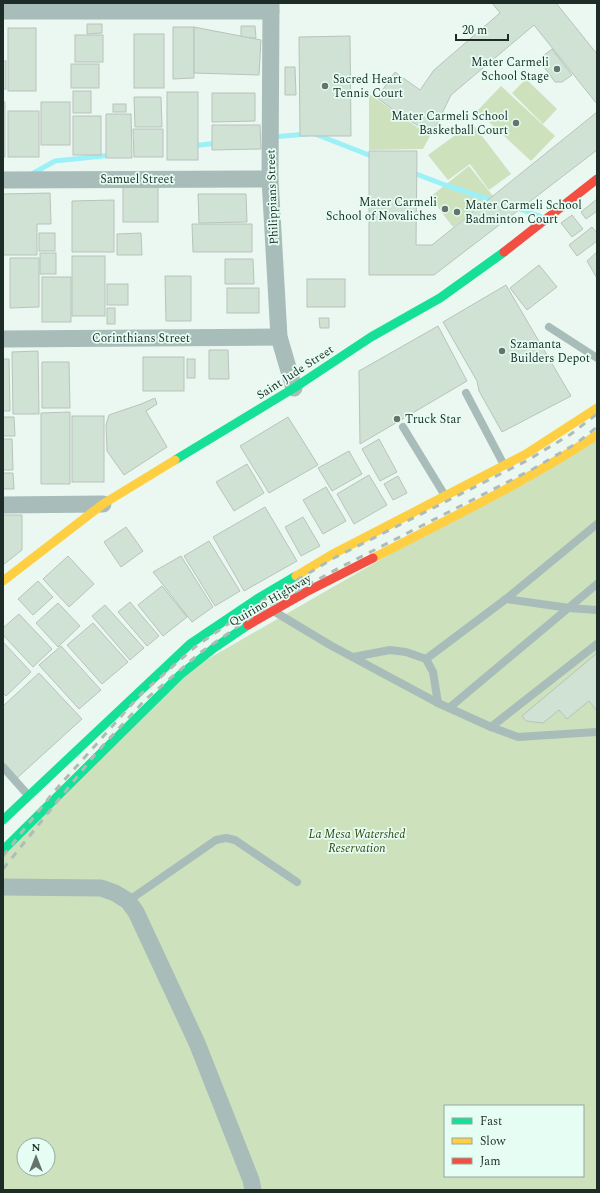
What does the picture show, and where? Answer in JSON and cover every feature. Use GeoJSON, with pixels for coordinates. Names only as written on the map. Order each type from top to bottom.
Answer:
{"type":"FeatureCollection","features":[{"type":"Feature","properties":{"kind":"main road","name":"Saint Jude Street"},"geometry":{"type":"LineString","coordinates":[[3,581],[103,504],[294,388],[371,337],[440,298],[496,259],[597,178]]}},
{"type":"Feature","properties":{"kind":"main road","name":"Quirino Highway"},"geometry":{"type":"LineString","coordinates":[[3,850],[202,656],[220,643],[264,605],[330,555],[526,454],[597,408]]}},
{"type":"Feature","properties":{"kind":"main road","name":"Quirino Highway"},"geometry":{"type":"LineString","coordinates":[[3,820],[190,644],[264,605],[536,474],[597,435]]}},
{"type":"Feature","properties":{"kind":"street"},"geometry":{"type":"LineString","coordinates":[[3,11],[271,7]]}},
{"type":"Feature","properties":{"kind":"street","name":"Philippians Street"},"geometry":{"type":"LineString","coordinates":[[271,7],[270,179],[279,337],[294,388]]}},
{"type":"Feature","properties":{"kind":"street","name":"Samuel Street"},"geometry":{"type":"LineString","coordinates":[[3,180],[270,179]]}},
{"type":"Feature","properties":{"kind":"street","name":"Corinthians Street"},"geometry":{"type":"LineString","coordinates":[[3,339],[279,337]]}},
{"type":"Feature","properties":{"kind":"street"},"geometry":{"type":"LineString","coordinates":[[3,505],[103,504]]}},
{"type":"Feature","properties":{"kind":"street"},"geometry":{"type":"LineString","coordinates":[[3,887],[101,888],[128,901],[136,912],[197,1043],[252,1180],[253,1190]]}},
{"type":"Feature","properties":{"kind":"lane"},"geometry":{"type":"LineString","coordinates":[[549,327],[597,358]]}},
{"type":"Feature","properties":{"kind":"lane"},"geometry":{"type":"LineString","coordinates":[[466,393],[504,465]]}},
{"type":"Feature","properties":{"kind":"lane"},"geometry":{"type":"LineString","coordinates":[[403,427],[445,496]]}},
{"type":"Feature","properties":{"kind":"lane"},"geometry":{"type":"LineString","coordinates":[[426,659],[506,599],[597,524]]}},
{"type":"Feature","properties":{"kind":"lane"},"geometry":{"type":"LineString","coordinates":[[449,708],[597,584]]}},
{"type":"Feature","properties":{"kind":"lane"},"geometry":{"type":"LineString","coordinates":[[506,599],[569,608],[597,610]]}},
{"type":"Feature","properties":{"kind":"lane"},"geometry":{"type":"LineString","coordinates":[[264,605],[353,657],[438,703],[491,727],[518,736],[597,732]]}},
{"type":"Feature","properties":{"kind":"lane"},"geometry":{"type":"LineString","coordinates":[[491,727],[597,644]]}},
{"type":"Feature","properties":{"kind":"lane"},"geometry":{"type":"LineString","coordinates":[[353,657],[390,650],[406,652],[426,659],[433,672],[438,703]]}},
{"type":"Feature","properties":{"kind":"lane"},"geometry":{"type":"LineString","coordinates":[[3,767],[29,795]]}},
{"type":"Feature","properties":{"kind":"lane"},"geometry":{"type":"LineString","coordinates":[[128,901],[216,840],[226,838],[235,840],[297,882]]}},
{"type":"Feature","properties":{"kind":"green space"},"geometry":{"type":"Polygon","coordinates":[[[526,79],[557,109],[543,124],[512,93],[526,79]]]}},
{"type":"Feature","properties":{"kind":"green space","name":"Mater Carmeli School Basketball Court"},"geometry":{"type":"Polygon","coordinates":[[[501,86],[555,136],[531,161],[477,111],[501,86]]]}},
{"type":"Feature","properties":{"kind":"green space"},"geometry":{"type":"Polygon","coordinates":[[[369,94],[430,136],[423,149],[369,150],[369,94]]]}},
{"type":"Feature","properties":{"kind":"green space"},"geometry":{"type":"Polygon","coordinates":[[[472,123],[511,174],[489,190],[470,164],[448,180],[428,155],[472,123]]]}},
{"type":"Feature","properties":{"kind":"green space","name":"Mater Carmeli School Badminton Court"},"geometry":{"type":"Polygon","coordinates":[[[469,166],[493,196],[453,227],[430,197],[469,166]]]}},
{"type":"Feature","properties":{"kind":"green space","name":"La Mesa Watershed Reservation"},"geometry":{"type":"Polygon","coordinates":[[[597,435],[597,1190],[3,1190],[3,850],[180,675],[597,435]]]}},
{"type":"Feature","properties":{"kind":"building"},"geometry":{"type":"Polygon","coordinates":[[[492,3],[556,3],[597,54],[597,104],[534,25],[451,95],[432,134],[402,116],[377,98],[395,72],[420,90],[434,70],[500,13],[492,3]]]}},
{"type":"Feature","properties":{"kind":"building"},"geometry":{"type":"Polygon","coordinates":[[[87,24],[102,24],[102,33],[87,34],[87,24]]]}},
{"type":"Feature","properties":{"kind":"building"},"geometry":{"type":"Polygon","coordinates":[[[241,26],[255,26],[256,38],[241,38],[241,26]]]}},
{"type":"Feature","properties":{"kind":"building"},"geometry":{"type":"Polygon","coordinates":[[[173,27],[194,27],[194,78],[173,79],[173,27]]]}},
{"type":"Feature","properties":{"kind":"building"},"geometry":{"type":"Polygon","coordinates":[[[194,27],[261,40],[259,75],[194,73],[194,27]]]}},
{"type":"Feature","properties":{"kind":"building"},"geometry":{"type":"Polygon","coordinates":[[[8,28],[36,28],[36,91],[8,91],[8,28]]]}},
{"type":"Feature","properties":{"kind":"building"},"geometry":{"type":"Polygon","coordinates":[[[134,34],[164,34],[164,88],[134,88],[134,34]]]}},
{"type":"Feature","properties":{"kind":"building"},"geometry":{"type":"Polygon","coordinates":[[[75,35],[103,35],[103,62],[75,62],[75,35]]]}},
{"type":"Feature","properties":{"kind":"building","name":"Sacred Heart Tennis Court"},"geometry":{"type":"Polygon","coordinates":[[[350,36],[351,136],[300,136],[299,37],[350,36]]]}},
{"type":"Feature","properties":{"kind":"building","name":"Mater Carmeli School Stage"},"geometry":{"type":"Polygon","coordinates":[[[552,49],[572,75],[562,82],[555,82],[542,64],[543,56],[552,49]]]}},
{"type":"Feature","properties":{"kind":"building"},"geometry":{"type":"Polygon","coordinates":[[[3,61],[6,61],[6,89],[3,89],[3,61]]]}},
{"type":"Feature","properties":{"kind":"building"},"geometry":{"type":"Polygon","coordinates":[[[71,64],[99,64],[99,88],[71,88],[71,64]]]}},
{"type":"Feature","properties":{"kind":"building"},"geometry":{"type":"Polygon","coordinates":[[[285,67],[295,67],[296,95],[285,95],[285,67]]]}},
{"type":"Feature","properties":{"kind":"building"},"geometry":{"type":"Polygon","coordinates":[[[73,91],[91,91],[91,113],[73,113],[73,91]]]}},
{"type":"Feature","properties":{"kind":"building"},"geometry":{"type":"Polygon","coordinates":[[[167,92],[198,92],[198,160],[167,160],[167,92]]]}},
{"type":"Feature","properties":{"kind":"building"},"geometry":{"type":"Polygon","coordinates":[[[212,93],[255,93],[255,121],[212,122],[212,93]]]}},
{"type":"Feature","properties":{"kind":"building"},"geometry":{"type":"Polygon","coordinates":[[[134,97],[161,97],[162,127],[135,127],[134,97]]]}},
{"type":"Feature","properties":{"kind":"building"},"geometry":{"type":"Polygon","coordinates":[[[3,102],[5,102],[5,157],[3,157],[3,102]]]}},
{"type":"Feature","properties":{"kind":"building"},"geometry":{"type":"Polygon","coordinates":[[[41,102],[70,102],[70,145],[41,145],[41,102]]]}},
{"type":"Feature","properties":{"kind":"building"},"geometry":{"type":"Polygon","coordinates":[[[113,104],[126,104],[126,112],[113,112],[113,104]]]}},
{"type":"Feature","properties":{"kind":"building"},"geometry":{"type":"Polygon","coordinates":[[[8,111],[39,111],[39,157],[8,157],[8,111]]]}},
{"type":"Feature","properties":{"kind":"building"},"geometry":{"type":"Polygon","coordinates":[[[597,112],[597,150],[434,275],[369,275],[369,151],[417,151],[416,245],[432,245],[597,112]]]}},
{"type":"Feature","properties":{"kind":"building"},"geometry":{"type":"Polygon","coordinates":[[[106,114],[131,114],[132,158],[106,158],[106,114]]]}},
{"type":"Feature","properties":{"kind":"building"},"geometry":{"type":"Polygon","coordinates":[[[73,116],[101,116],[101,155],[73,155],[73,116]]]}},
{"type":"Feature","properties":{"kind":"building"},"geometry":{"type":"Polygon","coordinates":[[[212,125],[260,125],[261,149],[212,150],[212,125]]]}},
{"type":"Feature","properties":{"kind":"building"},"geometry":{"type":"Polygon","coordinates":[[[133,129],[163,129],[163,157],[134,157],[133,129]]]}},
{"type":"Feature","properties":{"kind":"building"},"geometry":{"type":"Polygon","coordinates":[[[123,187],[158,187],[158,222],[123,222],[123,187]]]}},
{"type":"Feature","properties":{"kind":"building"},"geometry":{"type":"Polygon","coordinates":[[[50,193],[51,224],[37,224],[37,255],[3,255],[3,194],[50,193]]]}},
{"type":"Feature","properties":{"kind":"building"},"geometry":{"type":"Polygon","coordinates":[[[198,194],[246,194],[247,222],[199,223],[198,194]]]}},
{"type":"Feature","properties":{"kind":"building"},"geometry":{"type":"Polygon","coordinates":[[[597,199],[597,211],[586,219],[581,212],[597,199]]]}},
{"type":"Feature","properties":{"kind":"building"},"geometry":{"type":"Polygon","coordinates":[[[114,200],[114,252],[72,252],[72,201],[114,200]]]}},
{"type":"Feature","properties":{"kind":"building"},"geometry":{"type":"Polygon","coordinates":[[[572,215],[583,229],[572,237],[561,223],[572,215]]]}},
{"type":"Feature","properties":{"kind":"building"},"geometry":{"type":"Polygon","coordinates":[[[192,224],[252,224],[252,252],[193,252],[192,224]]]}},
{"type":"Feature","properties":{"kind":"building"},"geometry":{"type":"Polygon","coordinates":[[[592,227],[597,233],[597,241],[577,256],[569,245],[592,227]]]}},
{"type":"Feature","properties":{"kind":"building"},"geometry":{"type":"Polygon","coordinates":[[[39,233],[55,233],[55,251],[39,251],[39,233]]]}},
{"type":"Feature","properties":{"kind":"building"},"geometry":{"type":"Polygon","coordinates":[[[141,233],[142,255],[117,255],[117,234],[141,233]]]}},
{"type":"Feature","properties":{"kind":"building"},"geometry":{"type":"Polygon","coordinates":[[[597,252],[597,278],[587,261],[597,252]]]}},
{"type":"Feature","properties":{"kind":"building"},"geometry":{"type":"Polygon","coordinates":[[[40,253],[56,253],[56,274],[40,274],[40,253]]]}},
{"type":"Feature","properties":{"kind":"building"},"geometry":{"type":"Polygon","coordinates":[[[72,256],[105,256],[105,316],[72,316],[72,256]]]}},
{"type":"Feature","properties":{"kind":"building"},"geometry":{"type":"Polygon","coordinates":[[[10,258],[39,258],[39,307],[10,308],[10,258]]]}},
{"type":"Feature","properties":{"kind":"building"},"geometry":{"type":"Polygon","coordinates":[[[225,259],[253,259],[254,284],[225,284],[225,259]]]}},
{"type":"Feature","properties":{"kind":"building"},"geometry":{"type":"Polygon","coordinates":[[[539,265],[557,287],[527,310],[510,288],[539,265]]]}},
{"type":"Feature","properties":{"kind":"building"},"geometry":{"type":"Polygon","coordinates":[[[165,276],[191,276],[191,321],[166,321],[165,276]]]}},
{"type":"Feature","properties":{"kind":"building"},"geometry":{"type":"Polygon","coordinates":[[[42,277],[71,277],[71,322],[42,322],[42,277]]]}},
{"type":"Feature","properties":{"kind":"building"},"geometry":{"type":"Polygon","coordinates":[[[307,279],[345,279],[345,307],[307,307],[307,279]]]}},
{"type":"Feature","properties":{"kind":"building"},"geometry":{"type":"Polygon","coordinates":[[[107,284],[128,284],[128,305],[107,305],[107,284]]]}},
{"type":"Feature","properties":{"kind":"building","name":"Szamanta Builders Depot"},"geometry":{"type":"Polygon","coordinates":[[[506,285],[571,396],[502,432],[479,391],[477,381],[443,322],[506,285]]]}},
{"type":"Feature","properties":{"kind":"building"},"geometry":{"type":"Polygon","coordinates":[[[227,288],[259,288],[259,313],[227,313],[227,288]]]}},
{"type":"Feature","properties":{"kind":"building"},"geometry":{"type":"Polygon","coordinates":[[[107,308],[115,308],[115,324],[107,324],[107,308]]]}},
{"type":"Feature","properties":{"kind":"building"},"geometry":{"type":"Polygon","coordinates":[[[319,318],[329,318],[329,328],[320,328],[319,318]]]}},
{"type":"Feature","properties":{"kind":"building"},"geometry":{"type":"Polygon","coordinates":[[[438,326],[467,381],[360,444],[359,371],[438,326]]]}},
{"type":"Feature","properties":{"kind":"building"},"geometry":{"type":"Polygon","coordinates":[[[209,350],[228,350],[229,379],[209,379],[209,350]]]}},
{"type":"Feature","properties":{"kind":"building"},"geometry":{"type":"Polygon","coordinates":[[[38,351],[39,414],[13,414],[12,352],[38,351]]]}},
{"type":"Feature","properties":{"kind":"building"},"geometry":{"type":"Polygon","coordinates":[[[143,357],[184,357],[184,391],[143,391],[143,357]]]}},
{"type":"Feature","properties":{"kind":"building"},"geometry":{"type":"Polygon","coordinates":[[[3,359],[9,359],[10,411],[3,411],[3,359]]]}},
{"type":"Feature","properties":{"kind":"building"},"geometry":{"type":"Polygon","coordinates":[[[187,359],[195,359],[195,378],[187,378],[187,359]]]}},
{"type":"Feature","properties":{"kind":"building"},"geometry":{"type":"Polygon","coordinates":[[[42,362],[69,362],[70,408],[42,408],[42,362]]]}},
{"type":"Feature","properties":{"kind":"building"},"geometry":{"type":"Polygon","coordinates":[[[155,398],[157,404],[146,411],[167,447],[124,475],[107,451],[106,425],[109,415],[155,398]]]}},
{"type":"Feature","properties":{"kind":"building"},"geometry":{"type":"Polygon","coordinates":[[[70,412],[70,484],[41,484],[41,413],[70,412]]]}},
{"type":"Feature","properties":{"kind":"building"},"geometry":{"type":"Polygon","coordinates":[[[72,416],[104,416],[104,482],[72,482],[72,416]]]}},
{"type":"Feature","properties":{"kind":"building"},"geometry":{"type":"Polygon","coordinates":[[[3,417],[14,417],[15,436],[3,436],[3,417]]]}},
{"type":"Feature","properties":{"kind":"building"},"geometry":{"type":"Polygon","coordinates":[[[288,417],[318,465],[269,493],[240,446],[288,417]]]}},
{"type":"Feature","properties":{"kind":"building"},"geometry":{"type":"Polygon","coordinates":[[[3,439],[12,439],[13,470],[3,470],[3,439]]]}},
{"type":"Feature","properties":{"kind":"building"},"geometry":{"type":"Polygon","coordinates":[[[379,439],[397,472],[380,481],[362,449],[379,439]]]}},
{"type":"Feature","properties":{"kind":"building"},"geometry":{"type":"Polygon","coordinates":[[[349,451],[362,474],[332,491],[318,468],[349,451]]]}},
{"type":"Feature","properties":{"kind":"building"},"geometry":{"type":"Polygon","coordinates":[[[247,464],[264,493],[234,511],[216,482],[247,464]]]}},
{"type":"Feature","properties":{"kind":"building"},"geometry":{"type":"Polygon","coordinates":[[[3,473],[13,473],[14,489],[3,489],[3,473]]]}},
{"type":"Feature","properties":{"kind":"building"},"geometry":{"type":"Polygon","coordinates":[[[369,475],[387,505],[354,524],[337,494],[369,475]]]}},
{"type":"Feature","properties":{"kind":"building"},"geometry":{"type":"Polygon","coordinates":[[[398,476],[407,493],[393,500],[384,484],[398,476]]]}},
{"type":"Feature","properties":{"kind":"building"},"geometry":{"type":"Polygon","coordinates":[[[326,487],[346,521],[323,534],[303,500],[326,487]]]}},
{"type":"Feature","properties":{"kind":"building"},"geometry":{"type":"Polygon","coordinates":[[[265,507],[297,561],[244,591],[213,537],[265,507]]]}},
{"type":"Feature","properties":{"kind":"building"},"geometry":{"type":"Polygon","coordinates":[[[3,515],[22,515],[22,550],[3,565],[3,515]]]}},
{"type":"Feature","properties":{"kind":"building"},"geometry":{"type":"Polygon","coordinates":[[[303,517],[320,546],[301,556],[285,527],[303,517]]]}},
{"type":"Feature","properties":{"kind":"building"},"geometry":{"type":"Polygon","coordinates":[[[126,527],[143,551],[121,567],[104,542],[126,527]]]}},
{"type":"Feature","properties":{"kind":"building"},"geometry":{"type":"Polygon","coordinates":[[[209,541],[240,591],[215,606],[184,556],[209,541]]]}},
{"type":"Feature","properties":{"kind":"building"},"geometry":{"type":"Polygon","coordinates":[[[68,556],[94,584],[69,607],[43,579],[68,556]]]}},
{"type":"Feature","properties":{"kind":"building"},"geometry":{"type":"Polygon","coordinates":[[[181,556],[213,607],[192,622],[153,572],[181,556]]]}},
{"type":"Feature","properties":{"kind":"building"},"geometry":{"type":"Polygon","coordinates":[[[38,581],[53,597],[33,615],[18,599],[38,581]]]}},
{"type":"Feature","properties":{"kind":"building"},"geometry":{"type":"Polygon","coordinates":[[[162,586],[187,617],[163,636],[138,605],[162,586]]]}},
{"type":"Feature","properties":{"kind":"building"},"geometry":{"type":"Polygon","coordinates":[[[130,602],[159,636],[147,646],[118,612],[130,602]]]}},
{"type":"Feature","properties":{"kind":"building"},"geometry":{"type":"Polygon","coordinates":[[[58,603],[80,626],[58,647],[36,623],[58,603]]]}},
{"type":"Feature","properties":{"kind":"building"},"geometry":{"type":"Polygon","coordinates":[[[105,605],[144,648],[130,660],[92,616],[105,605]]]}},
{"type":"Feature","properties":{"kind":"building"},"geometry":{"type":"Polygon","coordinates":[[[19,614],[52,649],[33,667],[3,635],[3,628],[19,614]]]}},
{"type":"Feature","properties":{"kind":"building"},"geometry":{"type":"Polygon","coordinates":[[[93,623],[128,662],[102,684],[67,645],[93,623]]]}},
{"type":"Feature","properties":{"kind":"building"},"geometry":{"type":"Polygon","coordinates":[[[3,642],[31,672],[6,696],[3,693],[3,642]]]}},
{"type":"Feature","properties":{"kind":"building"},"geometry":{"type":"Polygon","coordinates":[[[61,646],[101,690],[79,709],[39,665],[61,646]]]}},
{"type":"Feature","properties":{"kind":"building"},"geometry":{"type":"Polygon","coordinates":[[[597,653],[597,711],[589,701],[567,719],[559,710],[543,723],[526,721],[522,716],[597,653]]]}},
{"type":"Feature","properties":{"kind":"building"},"geometry":{"type":"Polygon","coordinates":[[[39,673],[82,719],[16,779],[3,765],[3,706],[39,673]]]}},
{"type":"Feature","properties":{"kind":"waterway"},"geometry":{"type":"LineString","coordinates":[[273,137],[307,134]]}},
{"type":"Feature","properties":{"kind":"waterway"},"geometry":{"type":"LineString","coordinates":[[315,134],[374,157]]}},
{"type":"Feature","properties":{"kind":"waterway"},"geometry":{"type":"LineString","coordinates":[[192,146],[217,143]]}},
{"type":"Feature","properties":{"kind":"waterway"},"geometry":{"type":"LineString","coordinates":[[30,175],[55,161],[112,155]]}},
{"type":"Feature","properties":{"kind":"waterway"},"geometry":{"type":"LineString","coordinates":[[411,172],[494,201]]}},
{"type":"Feature","properties":{"kind":"waterway"},"geometry":{"type":"LineString","coordinates":[[513,207],[540,216]]}},
{"type":"Feature","properties":{"kind":"railway"},"geometry":{"type":"LineString","coordinates":[[3,856],[52,794],[141,694],[195,647],[257,604],[334,558],[528,460],[571,434],[597,414]]}},
{"type":"Feature","properties":{"kind":"railway"},"geometry":{"type":"LineString","coordinates":[[3,869],[97,752],[145,700],[201,652],[259,612],[339,568],[533,469],[577,443],[597,427]]}},
{"type":"Feature","properties":{"kind":"traffic: fast"},"geometry":{"type":"LineString","coordinates":[[175,460],[294,388],[371,337],[440,298],[504,252]]}},
{"type":"Feature","properties":{"kind":"traffic: fast"},"geometry":{"type":"LineString","coordinates":[[3,820],[190,644],[257,599],[296,576]]}},
{"type":"Feature","properties":{"kind":"traffic: fast"},"geometry":{"type":"LineString","coordinates":[[3,850],[180,675],[214,648],[248,625]]}},
{"type":"Feature","properties":{"kind":"traffic: slow"},"geometry":{"type":"LineString","coordinates":[[296,576],[331,555],[526,454],[597,408]]}},
{"type":"Feature","properties":{"kind":"traffic: slow"},"geometry":{"type":"LineString","coordinates":[[373,558],[515,484],[597,435]]}},
{"type":"Feature","properties":{"kind":"traffic: slow"},"geometry":{"type":"LineString","coordinates":[[3,581],[103,504],[175,460]]}},
{"type":"Feature","properties":{"kind":"traffic: jam"},"geometry":{"type":"LineString","coordinates":[[504,252],[597,179]]}},
{"type":"Feature","properties":{"kind":"traffic: jam"},"geometry":{"type":"LineString","coordinates":[[248,625],[306,592],[373,558]]}},
{"type":"Feature","properties":{"kind":"place","name":"Mater Carmeli School Stage"},"geometry":{"type":"Point","coordinates":[557,69]}},
{"type":"Feature","properties":{"kind":"place","name":"Sacred Heart Tennis Court"},"geometry":{"type":"Point","coordinates":[325,86]}},
{"type":"Feature","properties":{"kind":"place","name":"Mater Carmeli School Basketball Court"},"geometry":{"type":"Point","coordinates":[516,123]}},
{"type":"Feature","properties":{"kind":"place","name":"Mater Carmeli School of Novaliches"},"geometry":{"type":"Point","coordinates":[445,209]}},
{"type":"Feature","properties":{"kind":"place","name":"Mater Carmeli School Badminton Court"},"geometry":{"type":"Point","coordinates":[457,212]}},
{"type":"Feature","properties":{"kind":"place","name":"Szamanta Builders Depot"},"geometry":{"type":"Point","coordinates":[502,351]}},
{"type":"Feature","properties":{"kind":"place","name":"Truck Star"},"geometry":{"type":"Point","coordinates":[397,419]}}]}
